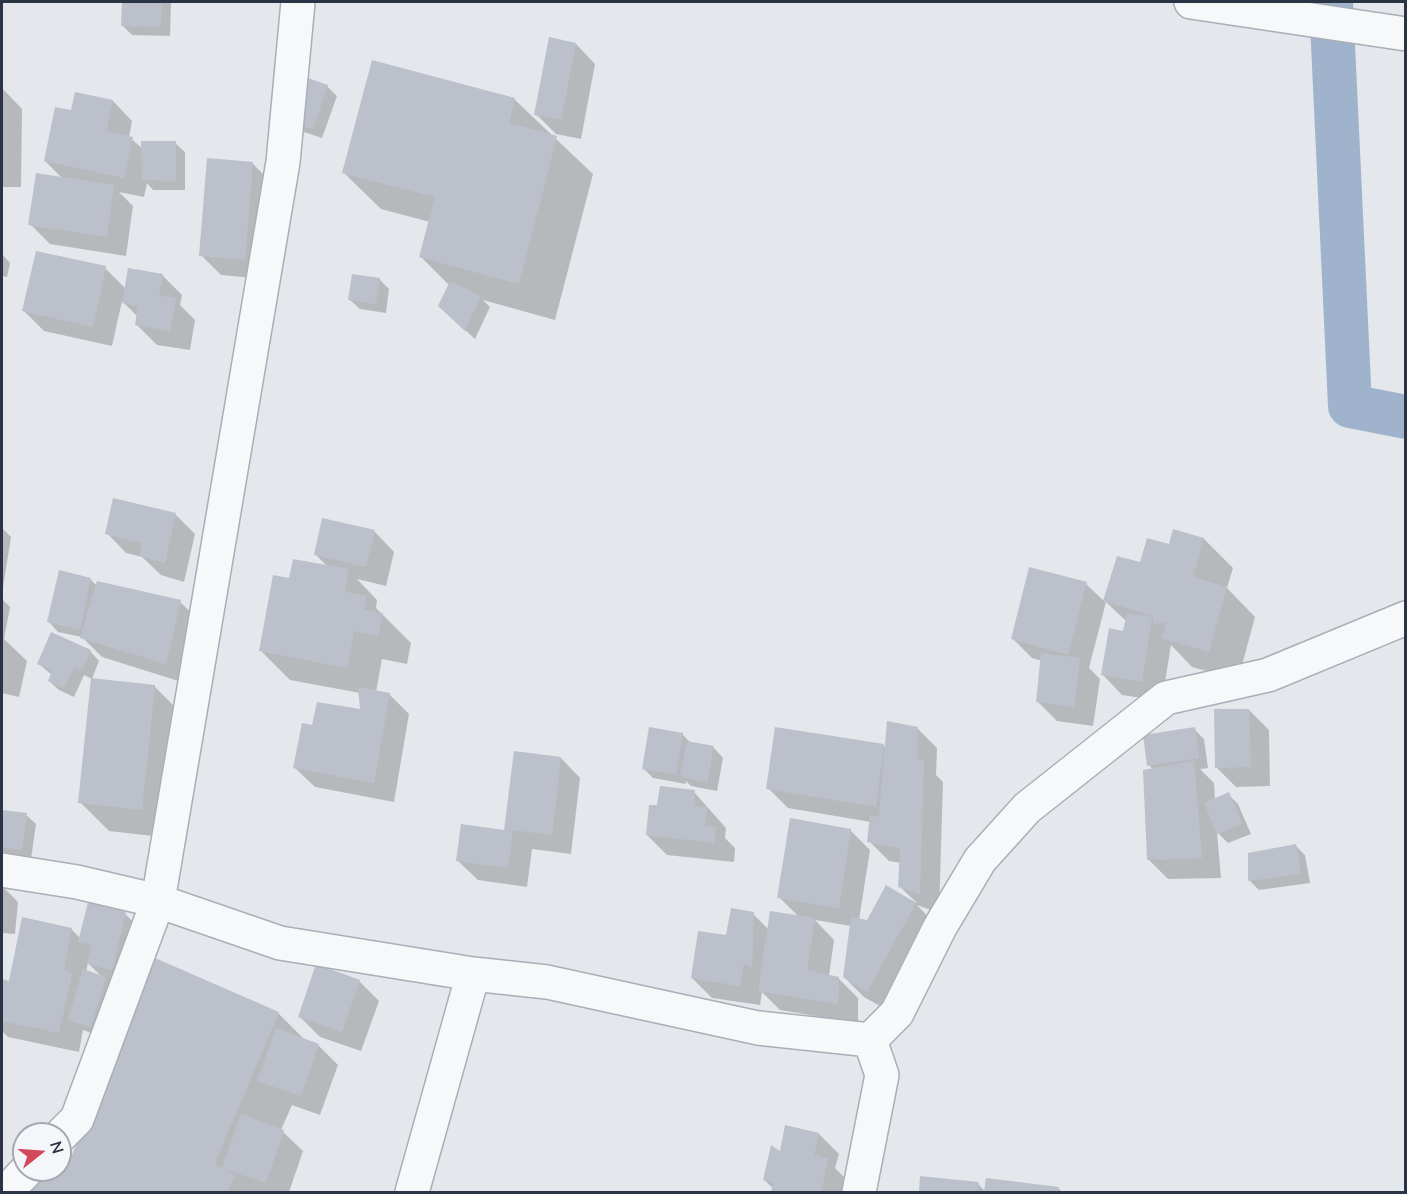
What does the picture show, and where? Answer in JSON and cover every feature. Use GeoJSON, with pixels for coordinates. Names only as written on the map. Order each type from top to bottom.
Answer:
{"type":"FeatureCollection","features":[{"type":"Feature","properties":{"kind":"street"},"geometry":{"type":"LineString","coordinates":[[72,1124],[77,1119],[158,901],[283,162],[298,2]]}},
{"type":"Feature","properties":{"kind":"street"},"geometry":{"type":"LineString","coordinates":[[1191,2],[1265,6],[1297,19],[1406,33]]}},
{"type":"Feature","properties":{"kind":"street"},"geometry":{"type":"LineString","coordinates":[[870,1040],[897,1013],[940,927],[980,860],[1027,808],[1166,698],[1268,675],[1406,618]]}},
{"type":"Feature","properties":{"kind":"street"},"geometry":{"type":"LineString","coordinates":[[2,870],[77,882],[158,901],[280,943],[473,974],[547,982],[758,1028],[870,1040]]}},
{"type":"Feature","properties":{"kind":"street"},"geometry":{"type":"LineString","coordinates":[[412,1192],[473,974]]}},
{"type":"Feature","properties":{"kind":"street"},"geometry":{"type":"LineString","coordinates":[[859,1192],[882,1076],[870,1040]]}},
{"type":"Feature","properties":{"kind":"building"},"geometry":{"type":"Polygon","coordinates":[[[122,2],[162,2],[161,27],[121,26],[122,2]]]}},
{"type":"Feature","properties":{"kind":"building"},"geometry":{"type":"Polygon","coordinates":[[[549,37],[576,43],[561,120],[534,115],[549,37]]]}},
{"type":"Feature","properties":{"kind":"building"},"geometry":{"type":"Polygon","coordinates":[[[372,60],[515,98],[509,123],[557,136],[519,284],[419,257],[435,197],[342,173],[372,60]]]}},
{"type":"Feature","properties":{"kind":"building"},"geometry":{"type":"Polygon","coordinates":[[[308,78],[328,85],[313,129],[293,123],[308,78]]]}},
{"type":"Feature","properties":{"kind":"building"},"geometry":{"type":"Polygon","coordinates":[[[75,92],[113,100],[106,131],[133,137],[124,178],[44,161],[55,107],[71,110],[75,92]]]}},
{"type":"Feature","properties":{"kind":"building"},"geometry":{"type":"Polygon","coordinates":[[[141,141],[176,141],[176,181],[142,180],[141,141]]]}},
{"type":"Feature","properties":{"kind":"building"},"geometry":{"type":"Polygon","coordinates":[[[207,158],[253,162],[245,260],[199,256],[207,158]]]}},
{"type":"Feature","properties":{"kind":"building"},"geometry":{"type":"Polygon","coordinates":[[[36,173],[114,185],[107,237],[28,225],[36,173]]]}},
{"type":"Feature","properties":{"kind":"building"},"geometry":{"type":"Polygon","coordinates":[[[36,251],[106,266],[93,327],[22,311],[36,251]]]}},
{"type":"Feature","properties":{"kind":"building"},"geometry":{"type":"Polygon","coordinates":[[[128,268],[163,274],[159,296],[176,298],[170,331],[135,325],[138,306],[122,303],[128,268]]]}},
{"type":"Feature","properties":{"kind":"building"},"geometry":{"type":"Polygon","coordinates":[[[352,274],[380,278],[376,304],[348,300],[352,274]]]}},
{"type":"Feature","properties":{"kind":"building"},"geometry":{"type":"Polygon","coordinates":[[[450,281],[481,296],[465,331],[438,306],[450,281]]]}},
{"type":"Feature","properties":{"kind":"building"},"geometry":{"type":"Polygon","coordinates":[[[113,498],[176,513],[165,563],[139,556],[142,543],[105,534],[113,498]]]}},
{"type":"Feature","properties":{"kind":"building"},"geometry":{"type":"Polygon","coordinates":[[[322,518],[375,530],[366,567],[314,555],[322,518]]]}},
{"type":"Feature","properties":{"kind":"building"},"geometry":{"type":"Polygon","coordinates":[[[1173,529],[1204,538],[1193,577],[1227,587],[1209,652],[1162,638],[1166,622],[1154,624],[1153,616],[1103,601],[1117,556],[1140,562],[1147,538],[1169,544],[1173,529]]]}},
{"type":"Feature","properties":{"kind":"building"},"geometry":{"type":"Polygon","coordinates":[[[293,559],[349,569],[345,592],[367,596],[364,610],[383,613],[378,636],[354,631],[347,668],[259,651],[273,575],[289,578],[293,559]]]}},
{"type":"Feature","properties":{"kind":"building"},"geometry":{"type":"Polygon","coordinates":[[[1029,567],[1087,582],[1068,655],[1011,639],[1029,567]]]}},
{"type":"Feature","properties":{"kind":"building"},"geometry":{"type":"Polygon","coordinates":[[[59,570],[91,578],[80,630],[47,622],[59,570]]]}},
{"type":"Feature","properties":{"kind":"building"},"geometry":{"type":"Polygon","coordinates":[[[97,581],[181,600],[166,664],[80,638],[97,581]]]}},
{"type":"Feature","properties":{"kind":"building"},"geometry":{"type":"Polygon","coordinates":[[[1127,613],[1152,617],[1142,682],[1101,675],[1109,628],[1123,631],[1127,613]]]}},
{"type":"Feature","properties":{"kind":"building"},"geometry":{"type":"Polygon","coordinates":[[[51,632],[91,650],[82,670],[74,667],[64,688],[48,681],[52,671],[37,664],[51,632]]]}},
{"type":"Feature","properties":{"kind":"building"},"geometry":{"type":"Polygon","coordinates":[[[1041,653],[1080,658],[1074,707],[1036,702],[1041,653]]]}},
{"type":"Feature","properties":{"kind":"building"},"geometry":{"type":"Polygon","coordinates":[[[91,678],[155,685],[142,810],[78,803],[91,678]]]}},
{"type":"Feature","properties":{"kind":"building"},"geometry":{"type":"Polygon","coordinates":[[[358,687],[390,693],[374,783],[293,768],[302,723],[312,725],[317,702],[360,709],[358,687]]]}},
{"type":"Feature","properties":{"kind":"building"},"geometry":{"type":"Polygon","coordinates":[[[1214,709],[1249,709],[1251,767],[1215,768],[1214,709]]]}},
{"type":"Feature","properties":{"kind":"building"},"geometry":{"type":"Polygon","coordinates":[[[887,721],[918,727],[917,759],[924,761],[920,894],[898,887],[900,848],[867,842],[870,816],[879,817],[887,721]]]}},
{"type":"Feature","properties":{"kind":"building"},"geometry":{"type":"Polygon","coordinates":[[[649,727],[683,733],[676,775],[642,769],[649,727]]]}},
{"type":"Feature","properties":{"kind":"building"},"geometry":{"type":"Polygon","coordinates":[[[775,727],[884,744],[876,807],[766,789],[775,727]]]}},
{"type":"Feature","properties":{"kind":"building"},"geometry":{"type":"Polygon","coordinates":[[[1195,727],[1199,758],[1147,766],[1143,735],[1195,727]]]}},
{"type":"Feature","properties":{"kind":"building"},"geometry":{"type":"Polygon","coordinates":[[[687,741],[714,746],[707,783],[680,776],[687,741]]]}},
{"type":"Feature","properties":{"kind":"building"},"geometry":{"type":"Polygon","coordinates":[[[514,751],[561,757],[552,835],[513,830],[508,868],[456,861],[461,824],[504,830],[514,751]]]}},
{"type":"Feature","properties":{"kind":"building"},"geometry":{"type":"Polygon","coordinates":[[[1194,761],[1202,858],[1147,860],[1143,770],[1194,761]]]}},
{"type":"Feature","properties":{"kind":"building"},"geometry":{"type":"Polygon","coordinates":[[[660,786],[695,790],[694,806],[707,807],[705,826],[716,827],[714,843],[646,835],[649,805],[657,805],[660,786]]]}},
{"type":"Feature","properties":{"kind":"building"},"geometry":{"type":"Polygon","coordinates":[[[1229,792],[1242,824],[1217,834],[1204,803],[1229,792]]]}},
{"type":"Feature","properties":{"kind":"building"},"geometry":{"type":"Polygon","coordinates":[[[2,810],[27,813],[22,850],[2,847],[2,810]]]}},
{"type":"Feature","properties":{"kind":"building"},"geometry":{"type":"Polygon","coordinates":[[[790,818],[851,829],[839,908],[777,898],[790,818]]]}},
{"type":"Feature","properties":{"kind":"building"},"geometry":{"type":"Polygon","coordinates":[[[1296,844],[1301,874],[1248,881],[1248,853],[1296,844]]]}},
{"type":"Feature","properties":{"kind":"building"},"geometry":{"type":"Polygon","coordinates":[[[886,885],[916,903],[867,992],[843,977],[851,917],[867,920],[886,885]]]}},
{"type":"Feature","properties":{"kind":"building"},"geometry":{"type":"Polygon","coordinates":[[[88,902],[126,912],[112,970],[87,964],[92,945],[78,942],[88,902]]]}},
{"type":"Feature","properties":{"kind":"building"},"geometry":{"type":"Polygon","coordinates":[[[731,908],[754,912],[752,968],[744,963],[740,986],[691,978],[698,931],[726,935],[731,908]]]}},
{"type":"Feature","properties":{"kind":"building"},"geometry":{"type":"Polygon","coordinates":[[[770,911],[815,918],[807,970],[839,977],[838,1004],[758,991],[770,911]]]}},
{"type":"Feature","properties":{"kind":"building"},"geometry":{"type":"Polygon","coordinates":[[[22,917],[72,928],[64,969],[72,974],[59,1033],[2,1021],[2,979],[9,981],[22,917]]]}},
{"type":"Feature","properties":{"kind":"building"},"geometry":{"type":"Polygon","coordinates":[[[155,958],[279,1012],[217,1158],[216,1165],[235,1175],[227,1192],[30,1192],[35,1182],[72,1182],[72,1155],[155,958]]]}},
{"type":"Feature","properties":{"kind":"building"},"geometry":{"type":"Polygon","coordinates":[[[316,964],[360,980],[342,1032],[298,1017],[316,964]]]}},
{"type":"Feature","properties":{"kind":"building"},"geometry":{"type":"Polygon","coordinates":[[[83,969],[106,977],[91,1027],[68,1020],[83,969]]]}},
{"type":"Feature","properties":{"kind":"building"},"geometry":{"type":"Polygon","coordinates":[[[276,1028],[319,1044],[301,1096],[257,1081],[276,1028]]]}},
{"type":"Feature","properties":{"kind":"building"},"geometry":{"type":"Polygon","coordinates":[[[241,1114],[284,1130],[266,1183],[222,1168],[241,1114]]]}},
{"type":"Feature","properties":{"kind":"building"},"geometry":{"type":"Polygon","coordinates":[[[785,1125],[819,1133],[814,1155],[828,1159],[821,1192],[771,1192],[773,1182],[763,1180],[771,1145],[780,1151],[785,1125]]]}},
{"type":"Feature","properties":{"kind":"building"},"geometry":{"type":"Polygon","coordinates":[[[920,1176],[979,1182],[977,1192],[919,1192],[920,1176]]]}},
{"type":"Feature","properties":{"kind":"building"},"geometry":{"type":"Polygon","coordinates":[[[986,1178],[1059,1187],[1058,1192],[984,1192],[986,1178]]]}},
{"type":"Feature","properties":{"kind":"waterway"},"geometry":{"type":"LineString","coordinates":[[1331,2],[1350,406],[1406,417]]}}]}
